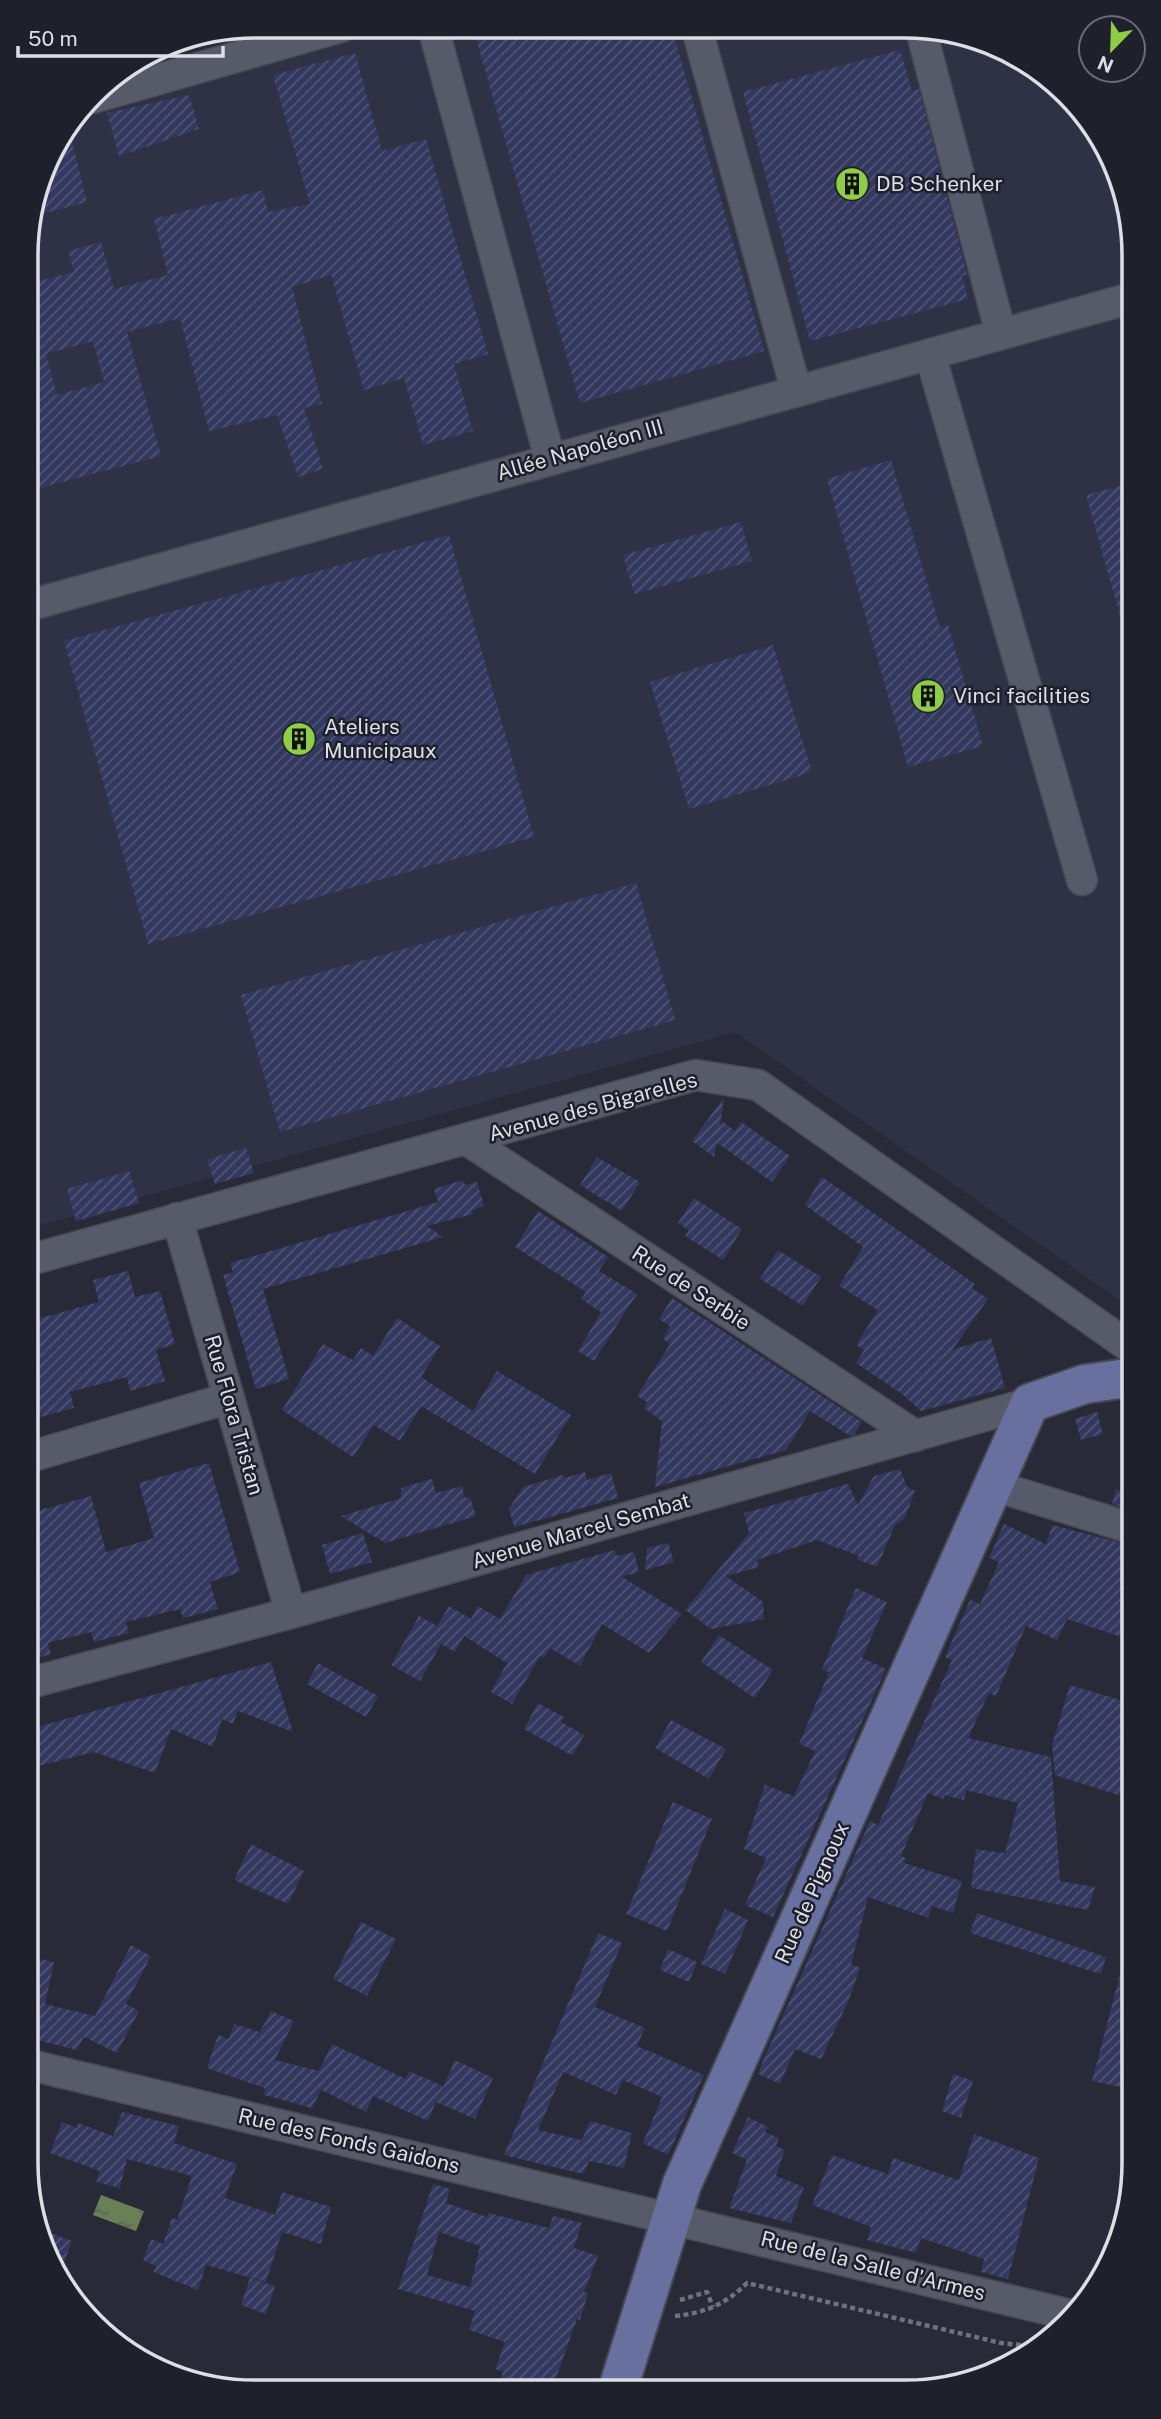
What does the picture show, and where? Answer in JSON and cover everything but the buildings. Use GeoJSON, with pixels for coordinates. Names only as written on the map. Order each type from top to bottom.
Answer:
{"type":"FeatureCollection","features":[{"type":"Feature","properties":{"kind":"main road"},"geometry":{"type":"LineString","coordinates":[[1085,1384],[1122,1368]]}},
{"type":"Feature","properties":{"kind":"main road","name":"Avenue Marcel Sembat"},"geometry":{"type":"LineString","coordinates":[[1030,1403],[1085,1384],[1122,1379]]}},
{"type":"Feature","properties":{"kind":"main road","name":"Rue de Pignoux"},"geometry":{"type":"LineString","coordinates":[[621,2380],[682,2184],[1030,1403]]}},
{"type":"Feature","properties":{"kind":"street"},"geometry":{"type":"LineString","coordinates":[[111,93],[303,38]]}},
{"type":"Feature","properties":{"kind":"street"},"geometry":{"type":"LineString","coordinates":[[436,38],[550,459]]}},
{"type":"Feature","properties":{"kind":"street"},"geometry":{"type":"LineString","coordinates":[[699,38],[796,390]]}},
{"type":"Feature","properties":{"kind":"street"},"geometry":{"type":"LineString","coordinates":[[923,39],[1001,334]]}},
{"type":"Feature","properties":{"kind":"street","name":"Allée Napoléon III"},"geometry":{"type":"LineString","coordinates":[[39,603],[1123,300]]}},
{"type":"Feature","properties":{"kind":"street"},"geometry":{"type":"LineString","coordinates":[[930,354],[1082,880]]}},
{"type":"Feature","properties":{"kind":"street","name":"Avenue des Bigarelles"},"geometry":{"type":"LineString","coordinates":[[38,1257],[696,1075],[758,1085],[1122,1341]]}},
{"type":"Feature","properties":{"kind":"street","name":"Rue de Serbie"},"geometry":{"type":"LineString","coordinates":[[467,1140],[916,1436]]}},
{"type":"Feature","properties":{"kind":"street","name":"Rue Flora Tristan"},"geometry":{"type":"LineString","coordinates":[[177,1218],[291,1613]]}},
{"type":"Feature","properties":{"kind":"street"},"geometry":{"type":"LineString","coordinates":[[38,1454],[229,1398]]}},
{"type":"Feature","properties":{"kind":"street","name":"Avenue Marcel Sembat"},"geometry":{"type":"LineString","coordinates":[[38,1681],[291,1613],[1030,1403]]}},
{"type":"Feature","properties":{"kind":"street"},"geometry":{"type":"LineString","coordinates":[[995,1486],[1122,1525]]}},
{"type":"Feature","properties":{"kind":"street","name":"Rue des Fonds Gaidons"},"geometry":{"type":"LineString","coordinates":[[38,2067],[671,2218]]}},
{"type":"Feature","properties":{"kind":"street","name":"Rue de la Salle d'Armes"},"geometry":{"type":"LineString","coordinates":[[671,2218],[1063,2313]]}},
{"type":"Feature","properties":{"kind":"path"},"geometry":{"type":"LineString","coordinates":[[671,2329],[674,2316],[699,2314],[730,2300],[747,2283],[1002,2343],[1024,2345]]}},
{"type":"Feature","properties":{"kind":"path"},"geometry":{"type":"LineString","coordinates":[[648,2293],[670,2301],[693,2298],[707,2292],[713,2307]]}},
{"type":"Feature","properties":{"kind":"shaded area"},"geometry":{"type":"Polygon","coordinates":[[[303,38],[906,38],[948,43],[1002,61],[1049,92],[1069,112],[1100,159],[1111,186],[1121,227],[1123,255],[1122,1302],[735,1032],[38,1226],[39,241],[46,199],[61,159],[83,123],[111,93],[303,38]]]}},
{"type":"Feature","properties":{"kind":"water"},"geometry":{"type":"Polygon","coordinates":[[[101,2195],[144,2211],[136,2231],[93,2215],[101,2195]]]}},
{"type":"Feature","properties":{"kind":"place","name":"DB Schenker"},"geometry":{"type":"Point","coordinates":[852,184]}},
{"type":"Feature","properties":{"kind":"place","name":"Vinci facilities"},"geometry":{"type":"Point","coordinates":[928,696]}},
{"type":"Feature","properties":{"kind":"place","name":"Ateliers Municipaux"},"geometry":{"type":"Point","coordinates":[299,739]}}]}
